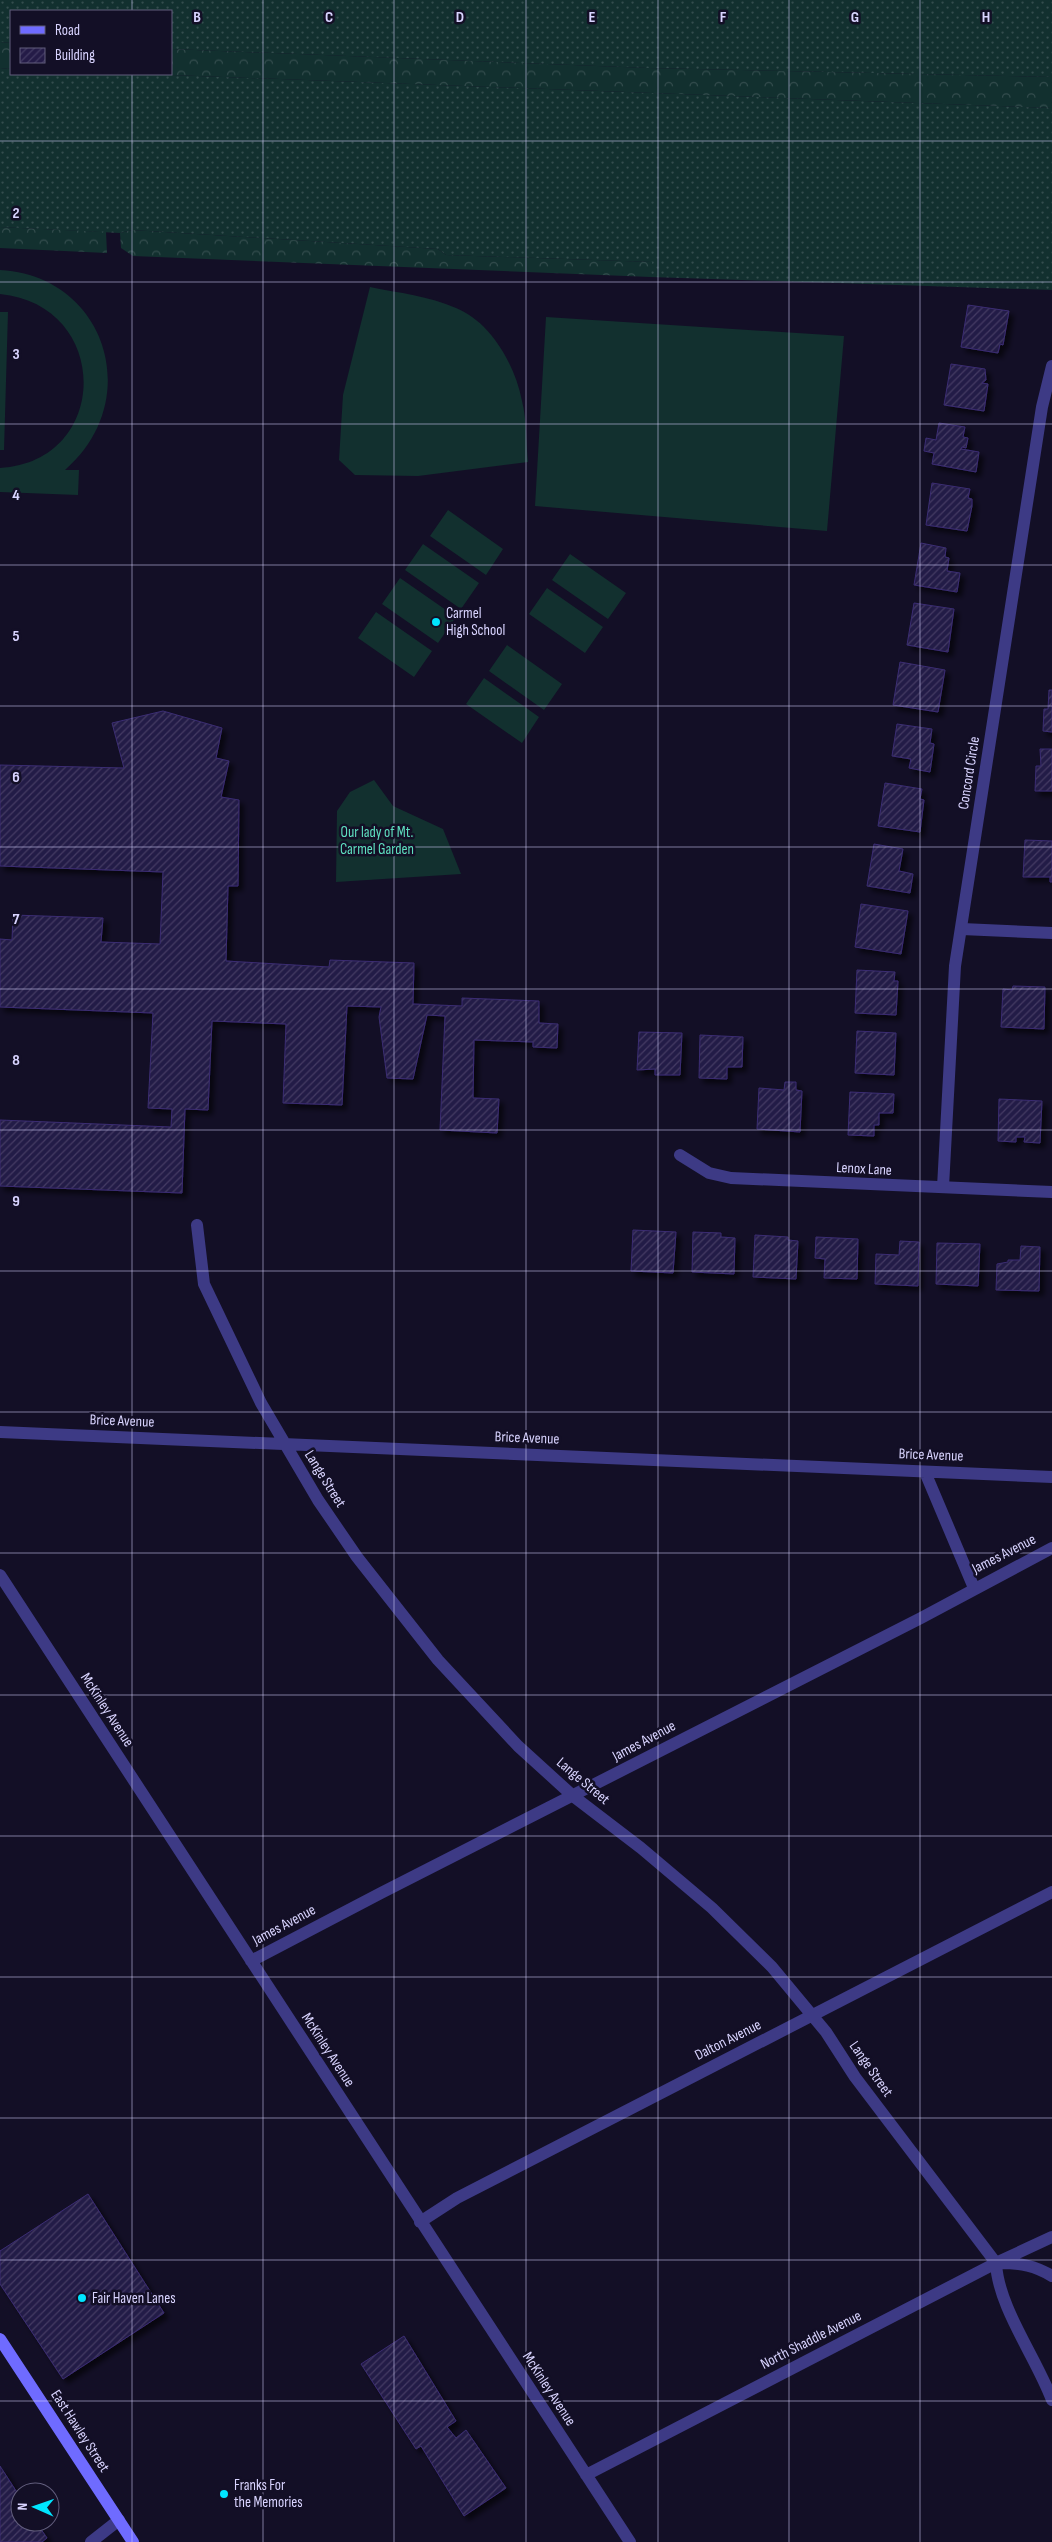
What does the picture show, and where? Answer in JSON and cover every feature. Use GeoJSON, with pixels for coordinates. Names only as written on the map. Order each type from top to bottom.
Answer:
{"type":"FeatureCollection","features":[{"type":"Feature","properties":{"kind":"street","name":"Concord Circle"},"geometry":{"type":"LineString","coordinates":[[943,1187],[955,966],[1042,407],[1052,366]]}},
{"type":"Feature","properties":{"kind":"street"},"geometry":{"type":"LineString","coordinates":[[962,929],[1052,933]]}},
{"type":"Feature","properties":{"kind":"street","name":"Lenox Lane"},"geometry":{"type":"LineString","coordinates":[[680,1155],[709,1173],[730,1178],[1052,1192]]}},
{"type":"Feature","properties":{"kind":"street","name":"Lange Street"},"geometry":{"type":"LineString","coordinates":[[197,1226],[204,1284],[261,1403],[318,1500],[357,1557],[438,1660],[518,1746],[573,1796],[641,1848],[712,1908],[772,1967],[812,2015],[856,2077],[996,2263]]}},
{"type":"Feature","properties":{"kind":"street","name":"Brice Avenue"},"geometry":{"type":"LineString","coordinates":[[0,1432],[1052,1477]]}},
{"type":"Feature","properties":{"kind":"street"},"geometry":{"type":"LineString","coordinates":[[925,1472],[974,1588]]}},
{"type":"Feature","properties":{"kind":"street","name":"James Avenue"},"geometry":{"type":"LineString","coordinates":[[251,1961],[921,1618],[1052,1548]]}},
{"type":"Feature","properties":{"kind":"street","name":"McKinley Avenue"},"geometry":{"type":"LineString","coordinates":[[0,1574],[630,2542]]}},
{"type":"Feature","properties":{"kind":"street","name":"Dalton Avenue"},"geometry":{"type":"LineString","coordinates":[[420,2222],[457,2198],[1052,1892]]}},
{"type":"Feature","properties":{"kind":"street","name":"North Shaddle Avenue"},"geometry":{"type":"LineString","coordinates":[[586,2475],[996,2263],[1052,2237]]}},
{"type":"Feature","properties":{"kind":"street"},"geometry":{"type":"LineString","coordinates":[[1052,2276],[1038,2267],[1020,2263],[996,2263],[997,2278],[1002,2296],[1042,2375],[1052,2400]]}},
{"type":"Feature","properties":{"kind":"street","name":"East Hawley Street"},"geometry":{"type":"LineString","coordinates":[[0,2339],[133,2542]]}},
{"type":"Feature","properties":{"kind":"street"},"geometry":{"type":"LineString","coordinates":[[91,2542],[119,2520]]}},
{"type":"Feature","properties":{"kind":"green space"},"geometry":{"type":"Polygon","coordinates":[[[0,0],[1052,0],[1052,77],[648,68],[172,49],[172,10],[10,10],[10,43],[0,42],[0,0]]]}},
{"type":"Feature","properties":{"kind":"green space"},"geometry":{"type":"Polygon","coordinates":[[[0,42],[10,43],[10,69],[0,68],[0,42]]]}},
{"type":"Feature","properties":{"kind":"green space"},"geometry":{"type":"Polygon","coordinates":[[[172,49],[648,68],[1052,77],[1052,108],[172,75],[172,49]]]}},
{"type":"Feature","properties":{"kind":"green space"},"geometry":{"type":"Polygon","coordinates":[[[0,68],[10,69],[10,75],[172,75],[1052,108],[1052,290],[651,277],[651,262],[446,255],[438,249],[132,230],[120,233],[0,227],[0,68]]]}},
{"type":"Feature","properties":{"kind":"green space"},"geometry":{"type":"Polygon","coordinates":[[[0,227],[106,232],[107,253],[0,248],[0,227]]]}},
{"type":"Feature","properties":{"kind":"green space"},"geometry":{"type":"Polygon","coordinates":[[[132,230],[438,249],[446,255],[652,262],[651,277],[133,256],[121,248],[120,233],[132,230]]]}},
{"type":"Feature","properties":{"kind":"green space"},"geometry":{"type":"Polygon","coordinates":[[[0,270],[37,277],[67,294],[89,318],[103,346],[108,378],[104,410],[90,442],[65,470],[79,470],[78,495],[0,492],[0,468],[36,459],[63,440],[78,413],[84,383],[78,352],[63,325],[37,304],[0,294],[0,270]]]}},
{"type":"Feature","properties":{"kind":"green space"},"geometry":{"type":"Polygon","coordinates":[[[370,287],[446,304],[469,315],[490,334],[507,359],[519,387],[525,416],[528,462],[418,476],[355,475],[339,460],[343,395],[370,287]]]}},
{"type":"Feature","properties":{"kind":"green space"},"geometry":{"type":"Polygon","coordinates":[[[0,312],[8,312],[4,450],[0,450],[0,312]]]}},
{"type":"Feature","properties":{"kind":"green space"},"geometry":{"type":"Polygon","coordinates":[[[546,317],[844,336],[827,531],[535,506],[546,317]]]}},
{"type":"Feature","properties":{"kind":"green space"},"geometry":{"type":"Polygon","coordinates":[[[448,510],[503,549],[486,575],[430,536],[448,510]]]}},
{"type":"Feature","properties":{"kind":"green space"},"geometry":{"type":"Polygon","coordinates":[[[423,544],[479,583],[461,609],[405,570],[423,544]]]}},
{"type":"Feature","properties":{"kind":"green space"},"geometry":{"type":"Polygon","coordinates":[[[570,554],[626,593],[608,619],[552,580],[570,554]]]}},
{"type":"Feature","properties":{"kind":"green space"},"geometry":{"type":"Polygon","coordinates":[[[400,578],[456,617],[438,643],[382,604],[400,578]]]}},
{"type":"Feature","properties":{"kind":"green space"},"geometry":{"type":"Polygon","coordinates":[[[547,588],[603,627],[585,653],[529,614],[547,588]]]}},
{"type":"Feature","properties":{"kind":"green space"},"geometry":{"type":"Polygon","coordinates":[[[376,612],[432,651],[414,677],[358,638],[376,612]]]}},
{"type":"Feature","properties":{"kind":"green space"},"geometry":{"type":"Polygon","coordinates":[[[507,645],[562,684],[544,710],[489,671],[507,645]]]}},
{"type":"Feature","properties":{"kind":"green space"},"geometry":{"type":"Polygon","coordinates":[[[484,678],[539,717],[522,743],[466,704],[484,678]]]}},
{"type":"Feature","properties":{"kind":"green space","name":"Our lady of Mt. Carmel Garden"},"geometry":{"type":"Polygon","coordinates":[[[374,780],[393,806],[443,829],[461,874],[336,882],[337,811],[350,792],[374,780]]]}},
{"type":"Feature","properties":{"kind":"building"},"geometry":{"type":"Polygon","coordinates":[[[968,305],[1009,311],[1003,345],[1000,344],[998,353],[961,347],[968,305]]]}},
{"type":"Feature","properties":{"kind":"building"},"geometry":{"type":"Polygon","coordinates":[[[951,364],[985,369],[986,380],[982,383],[988,384],[984,411],[944,405],[951,364]]]}},
{"type":"Feature","properties":{"kind":"building"},"geometry":{"type":"Polygon","coordinates":[[[939,423],[965,427],[963,437],[968,438],[966,448],[962,447],[961,449],[979,452],[976,472],[932,464],[934,453],[924,451],[926,438],[936,440],[939,423]]]}},
{"type":"Feature","properties":{"kind":"building"},"geometry":{"type":"Polygon","coordinates":[[[932,483],[970,489],[968,498],[972,499],[972,506],[967,531],[926,525],[932,483]]]}},
{"type":"Feature","properties":{"kind":"building"},"geometry":{"type":"Polygon","coordinates":[[[921,543],[946,548],[945,557],[949,558],[947,571],[960,573],[957,592],[914,585],[921,543]]]}},
{"type":"Feature","properties":{"kind":"building"},"geometry":{"type":"Polygon","coordinates":[[[914,603],[954,609],[948,652],[907,645],[914,603]]]}},
{"type":"Feature","properties":{"kind":"building"},"geometry":{"type":"Polygon","coordinates":[[[900,662],[945,670],[938,712],[893,705],[900,662]]]}},
{"type":"Feature","properties":{"kind":"building"},"geometry":{"type":"Polygon","coordinates":[[[1049,690],[1052,690],[1052,732],[1043,731],[1044,709],[1048,709],[1049,690]]]}},
{"type":"Feature","properties":{"kind":"building"},"geometry":{"type":"Polygon","coordinates":[[[163,711],[222,728],[216,758],[229,761],[221,797],[239,800],[238,886],[228,886],[226,961],[329,967],[330,960],[414,963],[413,1004],[462,1006],[462,998],[539,1001],[539,1023],[558,1024],[557,1048],[533,1047],[533,1042],[474,1040],[473,1098],[499,1099],[497,1133],[440,1130],[445,1016],[427,1015],[413,1079],[387,1078],[379,1017],[381,1007],[347,1006],[342,1105],[283,1103],[286,1024],[212,1021],[208,1110],[185,1109],[182,1193],[0,1186],[0,1120],[171,1127],[172,1109],[148,1108],[153,1013],[0,1007],[0,939],[12,940],[13,915],[103,918],[101,942],[160,944],[163,872],[0,866],[0,765],[124,768],[112,723],[163,711]]]}},
{"type":"Feature","properties":{"kind":"building"},"geometry":{"type":"Polygon","coordinates":[[[897,724],[932,729],[930,743],[934,744],[930,772],[909,768],[911,759],[892,756],[897,724]]]}},
{"type":"Feature","properties":{"kind":"building"},"geometry":{"type":"Polygon","coordinates":[[[1040,749],[1052,749],[1052,791],[1035,791],[1036,766],[1041,766],[1040,749]]]}},
{"type":"Feature","properties":{"kind":"building"},"geometry":{"type":"Polygon","coordinates":[[[885,783],[922,789],[920,799],[924,800],[920,832],[878,826],[885,783]]]}},
{"type":"Feature","properties":{"kind":"building"},"geometry":{"type":"Polygon","coordinates":[[[1025,840],[1052,841],[1052,882],[1050,882],[1050,877],[1023,877],[1025,840]]]}},
{"type":"Feature","properties":{"kind":"building"},"geometry":{"type":"Polygon","coordinates":[[[874,844],[903,849],[899,871],[913,874],[910,893],[867,886],[874,844]]]}},
{"type":"Feature","properties":{"kind":"building"},"geometry":{"type":"Polygon","coordinates":[[[861,904],[908,911],[901,954],[855,947],[861,904]]]}},
{"type":"Feature","properties":{"kind":"building"},"geometry":{"type":"Polygon","coordinates":[[[857,970],[895,972],[894,981],[898,981],[896,1015],[855,1013],[857,970]]]}},
{"type":"Feature","properties":{"kind":"building"},"geometry":{"type":"Polygon","coordinates":[[[1013,986],[1045,987],[1044,1029],[1001,1027],[1003,989],[1012,990],[1013,986]]]}},
{"type":"Feature","properties":{"kind":"building"},"geometry":{"type":"Polygon","coordinates":[[[857,1031],[896,1033],[894,1075],[855,1073],[857,1031]]]}},
{"type":"Feature","properties":{"kind":"building"},"geometry":{"type":"Polygon","coordinates":[[[639,1032],[682,1033],[680,1075],[655,1075],[655,1069],[637,1070],[639,1032]]]}},
{"type":"Feature","properties":{"kind":"building"},"geometry":{"type":"Polygon","coordinates":[[[700,1035],[743,1037],[742,1067],[727,1067],[727,1079],[699,1078],[700,1035]]]}},
{"type":"Feature","properties":{"kind":"building"},"geometry":{"type":"Polygon","coordinates":[[[785,1082],[796,1082],[796,1090],[802,1091],[800,1132],[757,1129],[759,1088],[784,1090],[785,1082]]]}},
{"type":"Feature","properties":{"kind":"building"},"geometry":{"type":"Polygon","coordinates":[[[850,1092],[894,1094],[893,1113],[879,1113],[879,1125],[874,1125],[874,1136],[848,1135],[850,1092]]]}},
{"type":"Feature","properties":{"kind":"building"},"geometry":{"type":"Polygon","coordinates":[[[999,1099],[1042,1101],[1040,1143],[1024,1142],[1025,1137],[1016,1137],[1016,1142],[998,1141],[999,1099]]]}},
{"type":"Feature","properties":{"kind":"building"},"geometry":{"type":"Polygon","coordinates":[[[633,1230],[676,1232],[673,1273],[631,1271],[633,1230]]]}},
{"type":"Feature","properties":{"kind":"building"},"geometry":{"type":"Polygon","coordinates":[[[693,1232],[721,1233],[721,1237],[735,1238],[734,1274],[692,1272],[693,1232]]]}},
{"type":"Feature","properties":{"kind":"building"},"geometry":{"type":"Polygon","coordinates":[[[755,1235],[788,1237],[788,1240],[798,1241],[796,1279],[753,1277],[755,1235]]]}},
{"type":"Feature","properties":{"kind":"building"},"geometry":{"type":"Polygon","coordinates":[[[816,1237],[858,1239],[857,1279],[824,1278],[825,1259],[815,1258],[816,1237]]]}},
{"type":"Feature","properties":{"kind":"building"},"geometry":{"type":"Polygon","coordinates":[[[900,1241],[919,1242],[918,1286],[875,1284],[876,1254],[899,1255],[900,1241]]]}},
{"type":"Feature","properties":{"kind":"building"},"geometry":{"type":"Polygon","coordinates":[[[937,1243],[980,1244],[978,1286],[936,1284],[937,1243]]]}},
{"type":"Feature","properties":{"kind":"building"},"geometry":{"type":"Polygon","coordinates":[[[1021,1246],[1040,1247],[1039,1291],[996,1290],[997,1264],[1008,1262],[1008,1260],[1020,1260],[1021,1246]]]}},
{"type":"Feature","properties":{"kind":"building","name":"Fair Haven Lanes"},"geometry":{"type":"Polygon","coordinates":[[[88,2194],[164,2313],[63,2379],[0,2284],[0,2251],[88,2194]]]}},
{"type":"Feature","properties":{"kind":"building"},"geometry":{"type":"Polygon","coordinates":[[[404,2336],[456,2421],[447,2427],[456,2438],[466,2430],[506,2488],[464,2516],[421,2446],[416,2449],[361,2364],[404,2336]]]}},
{"type":"Feature","properties":{"kind":"building"},"geometry":{"type":"Polygon","coordinates":[[[0,2466],[10,2482],[10,2532],[43,2532],[47,2538],[42,2542],[0,2542],[0,2466]]]}},
{"type":"Feature","properties":{"kind":"place","name":"Carmel High School"},"geometry":{"type":"Point","coordinates":[436,622]}},
{"type":"Feature","properties":{"kind":"place","name":"Fair Haven Lanes"},"geometry":{"type":"Point","coordinates":[82,2298]}},
{"type":"Feature","properties":{"kind":"place","name":"Franks For the Memories"},"geometry":{"type":"Point","coordinates":[224,2494]}}]}
